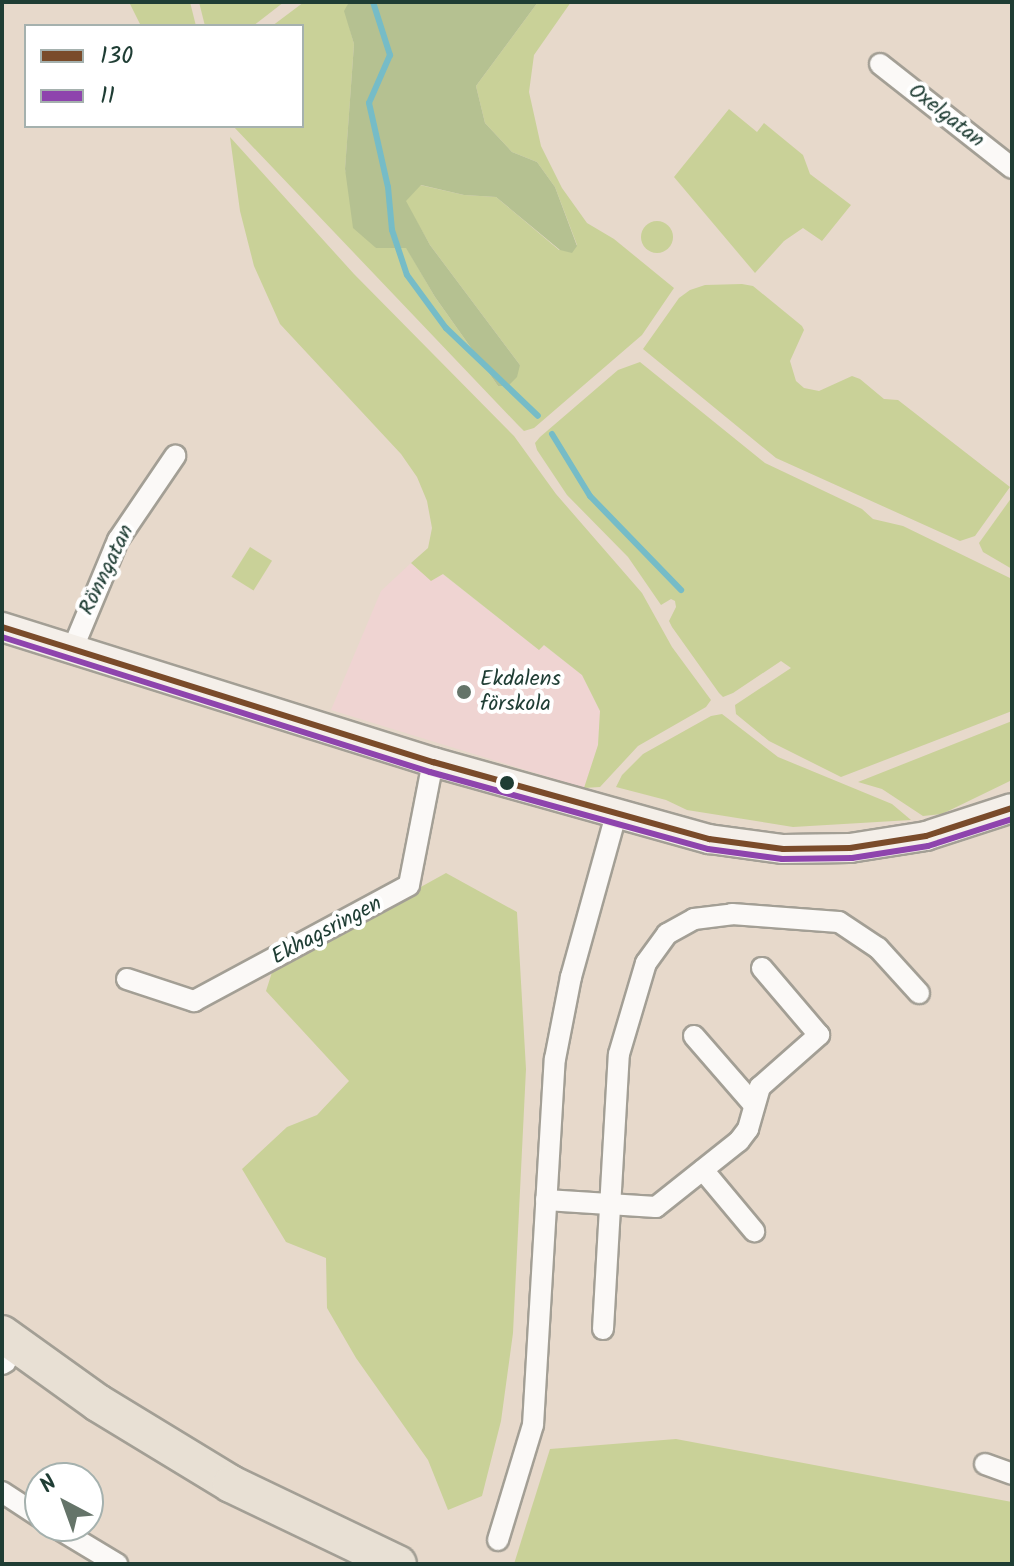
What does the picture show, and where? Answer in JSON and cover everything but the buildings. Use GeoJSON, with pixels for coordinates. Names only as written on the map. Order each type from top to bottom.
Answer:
{"type":"FeatureCollection","features":[{"type":"Feature","properties":{"kind":"highway"},"geometry":{"type":"LineString","coordinates":[[3,1355],[102,1430],[159,1465],[349,1564]]}},
{"type":"Feature","properties":{"kind":"highway"},"geometry":{"type":"LineString","coordinates":[[3,1355],[98,1403],[231,1484],[398,1564]]}},
{"type":"Feature","properties":{"kind":"street","name":"Oxelgatan"},"geometry":{"type":"LineString","coordinates":[[880,64],[1012,168]]}},
{"type":"Feature","properties":{"kind":"street","name":"Rönngatan"},"geometry":{"type":"LineString","coordinates":[[73,648],[118,540],[175,456]]}},
{"type":"Feature","properties":{"kind":"street"},"geometry":{"type":"LineString","coordinates":[[2,627],[433,762],[709,839],[783,849],[850,848],[926,836],[1012,808]]}},
{"type":"Feature","properties":{"kind":"street","name":"Ekhagsringen"},"geometry":{"type":"LineString","coordinates":[[127,979],[194,1001],[409,885],[433,762]]}},
{"type":"Feature","properties":{"kind":"street"},"geometry":{"type":"LineString","coordinates":[[498,1540],[533,1425],[555,1059],[571,977],[616,815]]}},
{"type":"Feature","properties":{"kind":"street"},"geometry":{"type":"LineString","coordinates":[[603,1329],[619,1054],[646,963],[655,947],[682,922],[732,914],[839,922],[878,948],[919,993]]}},
{"type":"Feature","properties":{"kind":"street"},"geometry":{"type":"LineString","coordinates":[[546,1200],[656,1207],[748,1129],[760,1087],[819,1035],[762,968]]}},
{"type":"Feature","properties":{"kind":"street"},"geometry":{"type":"LineString","coordinates":[[694,1036],[754,1105]]}},
{"type":"Feature","properties":{"kind":"street"},"geometry":{"type":"LineString","coordinates":[[703,1170],[754,1231]]}},
{"type":"Feature","properties":{"kind":"street"},"geometry":{"type":"LineString","coordinates":[[985,1464],[1012,1474]]}},
{"type":"Feature","properties":{"kind":"street"},"geometry":{"type":"LineString","coordinates":[[2,1492],[24,1506]]}},
{"type":"Feature","properties":{"kind":"street"},"geometry":{"type":"LineString","coordinates":[[81,1542],[117,1564]]}},
{"type":"Feature","properties":{"kind":"shaded area","name":"Ekdalens förskola"},"geometry":{"type":"Polygon","coordinates":[[[411,563],[431,580],[442,574],[539,650],[543,645],[582,675],[600,711],[598,745],[584,788],[331,710],[381,591],[411,563]]]}},
{"type":"Feature","properties":{"kind":"green space"},"geometry":{"type":"Polygon","coordinates":[[[129,2],[190,2],[196,24],[140,24],[129,2]]]}},
{"type":"Feature","properties":{"kind":"green space"},"geometry":{"type":"Polygon","coordinates":[[[199,2],[284,2],[256,24],[204,24],[199,2]]]}},
{"type":"Feature","properties":{"kind":"green space"},"geometry":{"type":"Polygon","coordinates":[[[304,2],[349,2],[345,11],[354,44],[345,170],[376,248],[406,247],[435,297],[498,386],[520,365],[430,245],[405,201],[420,185],[464,195],[496,197],[559,250],[577,245],[555,187],[537,162],[512,152],[485,123],[476,86],[538,2],[571,2],[534,55],[529,92],[541,146],[562,188],[587,223],[614,239],[674,288],[642,335],[534,428],[524,431],[235,128],[304,128],[304,24],[275,24],[304,2]]]}},
{"type":"Feature","properties":{"kind":"green space"},"geometry":{"type":"Polygon","coordinates":[[[349,2],[538,2],[476,86],[485,123],[512,152],[537,162],[555,187],[577,246],[572,253],[560,250],[496,197],[464,195],[421,185],[406,201],[430,245],[520,365],[517,377],[508,386],[498,386],[435,297],[406,248],[376,248],[353,228],[345,169],[354,44],[344,11],[349,2]]]}},
{"type":"Feature","properties":{"kind":"green space"},"geometry":{"type":"Polygon","coordinates":[[[729,109],[757,132],[764,123],[803,155],[810,174],[851,205],[822,241],[803,228],[784,241],[755,273],[674,177],[729,109]]]}},
{"type":"Feature","properties":{"kind":"green space"},"geometry":{"type":"Polygon","coordinates":[[[230,137],[354,274],[514,436],[556,494],[642,593],[672,647],[711,700],[706,707],[638,746],[600,787],[584,788],[598,745],[600,711],[582,675],[544,645],[539,650],[443,574],[431,581],[411,563],[428,548],[432,528],[427,501],[417,477],[401,454],[280,324],[254,266],[240,211],[230,137]]]}},
{"type":"Feature","properties":{"kind":"green space"},"geometry":{"type":"Polygon","coordinates":[[[657,221],[668,226],[673,237],[668,248],[657,253],[646,248],[641,237],[646,226],[657,221]]]}},
{"type":"Feature","properties":{"kind":"green space"},"geometry":{"type":"Polygon","coordinates":[[[705,285],[753,286],[802,326],[804,330],[790,361],[796,381],[804,388],[819,391],[852,376],[860,379],[884,399],[898,400],[1010,487],[975,536],[960,541],[776,458],[643,349],[679,298],[690,290],[705,285]]]}},
{"type":"Feature","properties":{"kind":"green space"},"geometry":{"type":"Polygon","coordinates":[[[640,362],[765,463],[862,509],[873,519],[903,526],[1012,579],[1012,711],[841,777],[769,741],[736,714],[735,705],[791,668],[781,661],[723,697],[669,621],[676,607],[675,601],[671,599],[661,605],[628,557],[567,495],[535,443],[618,370],[640,362]]]}},
{"type":"Feature","properties":{"kind":"green space"},"geometry":{"type":"Polygon","coordinates":[[[1012,497],[1012,569],[983,552],[979,543],[1012,497]]]}},
{"type":"Feature","properties":{"kind":"green space"},"geometry":{"type":"Polygon","coordinates":[[[250,547],[272,561],[254,590],[231,577],[250,547]]]}},
{"type":"Feature","properties":{"kind":"green space"},"geometry":{"type":"Polygon","coordinates":[[[722,714],[778,757],[892,804],[911,820],[793,827],[687,810],[666,800],[616,787],[622,775],[643,754],[711,716],[722,714]]]}},
{"type":"Feature","properties":{"kind":"green space"},"geometry":{"type":"Polygon","coordinates":[[[1012,721],[1012,780],[942,814],[923,816],[882,789],[858,782],[1012,721]]]}},
{"type":"Feature","properties":{"kind":"green space"},"geometry":{"type":"Polygon","coordinates":[[[446,873],[517,912],[526,1069],[513,1333],[501,1421],[482,1496],[448,1510],[428,1460],[356,1358],[327,1308],[326,1258],[286,1242],[242,1169],[287,1127],[317,1115],[349,1081],[266,991],[273,969],[446,873]]]}},
{"type":"Feature","properties":{"kind":"green space"},"geometry":{"type":"Polygon","coordinates":[[[676,1439],[1012,1502],[1012,1564],[514,1564],[550,1449],[676,1439]]]}},
{"type":"Feature","properties":{"kind":"waterway"},"geometry":{"type":"LineString","coordinates":[[373,2],[390,55],[369,103],[388,187],[392,230],[407,275],[446,328],[538,416]]}},
{"type":"Feature","properties":{"kind":"waterway"},"geometry":{"type":"LineString","coordinates":[[552,434],[590,496],[681,590]]}},
{"type":"Feature","properties":{"kind":"transit line","name":"130"},"geometry":{"type":"LineString","coordinates":[[2,627],[433,762],[709,839],[783,849],[850,848],[926,836],[1012,808]]}},
{"type":"Feature","properties":{"kind":"transit line","name":"11"},"geometry":{"type":"LineString","coordinates":[[2,637],[430,772],[708,849],[782,859],[852,858],[928,846],[1012,819]]}},
{"type":"Feature","properties":{"kind":"place","name":"Ekdalens förskola"},"geometry":{"type":"Point","coordinates":[464,692]}}]}
